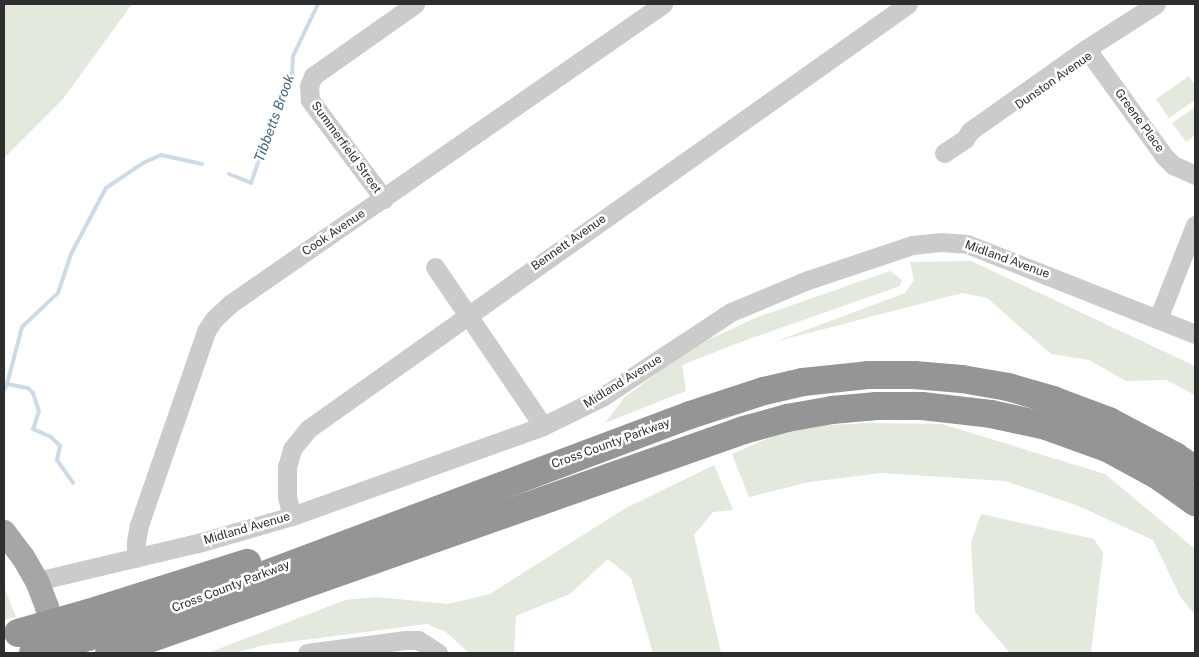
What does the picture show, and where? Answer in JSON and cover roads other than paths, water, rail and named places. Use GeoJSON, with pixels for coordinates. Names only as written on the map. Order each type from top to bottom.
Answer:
{"type":"FeatureCollection","features":[{"type":"Feature","properties":{"kind":"highway","name":"Cross County Parkway"},"geometry":{"type":"LineString","coordinates":[[95,634],[340,534],[431,511],[690,415],[782,386],[846,377],[890,374],[940,376],[1008,387],[1053,400],[1109,421],[1175,456],[1195,470]]}},
{"type":"Feature","properties":{"kind":"highway"},"geometry":{"type":"LineString","coordinates":[[1008,387],[1053,390],[1089,398],[1149,423],[1195,446]]}},
{"type":"Feature","properties":{"kind":"highway","name":"Cross County Parkway"},"geometry":{"type":"LineString","coordinates":[[95,634],[382,557],[744,430],[802,415],[855,407],[898,405],[944,408],[991,414],[1046,426],[1116,452],[1157,475],[1195,502]]}},
{"type":"Feature","properties":{"kind":"highway"},"geometry":{"type":"LineString","coordinates":[[168,653],[290,604],[382,557]]}},
{"type":"Feature","properties":{"kind":"highway"},"geometry":{"type":"LineString","coordinates":[[18,641],[95,634]]}},
{"type":"Feature","properties":{"kind":"main road"},"geometry":{"type":"LineString","coordinates":[[4,532],[23,557],[37,582],[48,613],[56,653]]}},
{"type":"Feature","properties":{"kind":"street","name":"Summerfield Street"},"geometry":{"type":"LineString","coordinates":[[384,199],[308,94],[313,76],[414,4]]}},
{"type":"Feature","properties":{"kind":"street","name":"Cook Avenue"},"geometry":{"type":"LineString","coordinates":[[136,558],[139,524],[206,331],[214,319],[230,304],[384,199],[662,4]]}},
{"type":"Feature","properties":{"kind":"street","name":"Bennett Avenue"},"geometry":{"type":"LineString","coordinates":[[292,516],[287,498],[287,466],[292,449],[302,435],[468,315],[908,4]]}},
{"type":"Feature","properties":{"kind":"street","name":"Dunston Avenue"},"geometry":{"type":"LineString","coordinates":[[944,154],[965,139],[970,131],[1125,22],[1138,17],[1156,4]]}},
{"type":"Feature","properties":{"kind":"street","name":"Dunston Avenue"},"geometry":{"type":"LineString","coordinates":[[965,139],[974,137],[1091,55],[1129,28],[1138,17]]}},
{"type":"Feature","properties":{"kind":"street","name":"Greene Place"},"geometry":{"type":"LineString","coordinates":[[1091,55],[1164,156],[1173,165],[1195,175]]}},
{"type":"Feature","properties":{"kind":"street"},"geometry":{"type":"LineString","coordinates":[[1158,319],[1195,224]]}},
{"type":"Feature","properties":{"kind":"street","name":"Midland Avenue"},"geometry":{"type":"LineString","coordinates":[[37,582],[231,534],[292,516],[543,426],[602,397],[731,312],[898,248],[926,243],[954,242],[980,248],[1195,334]]}},
{"type":"Feature","properties":{"kind":"street"},"geometry":{"type":"LineString","coordinates":[[435,267],[543,426]]}},
{"type":"Feature","properties":{"kind":"street"},"geometry":{"type":"LineString","coordinates":[[307,653],[418,640],[438,653]]}},
{"type":"Feature","properties":{"kind":"waterway","name":"Tibbetts Brook"},"geometry":{"type":"LineString","coordinates":[[229,174],[251,183],[282,93],[292,75],[293,56],[318,4]]}},
{"type":"Feature","properties":{"kind":"waterway","name":"Tibbetts Brook"},"geometry":{"type":"LineString","coordinates":[[4,390],[22,327],[58,293],[71,254],[106,188],[143,163],[161,155],[202,164]]}},
{"type":"Feature","properties":{"kind":"waterway"},"geometry":{"type":"LineString","coordinates":[[7,384],[28,388],[33,393],[39,411],[33,429],[51,437],[60,446],[57,460],[73,483]]}}]}
